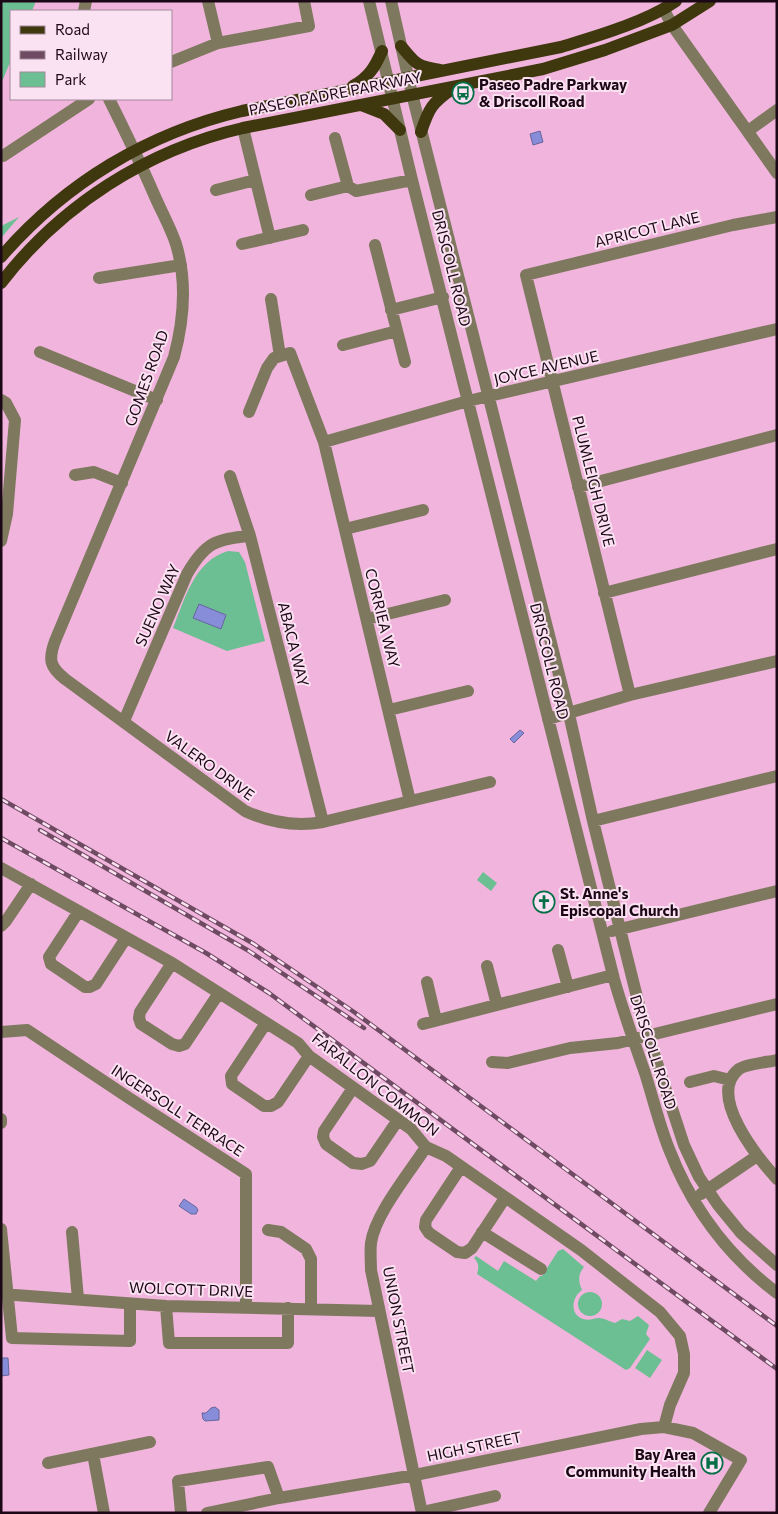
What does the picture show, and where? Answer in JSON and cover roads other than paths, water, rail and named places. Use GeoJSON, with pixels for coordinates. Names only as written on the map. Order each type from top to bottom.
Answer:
{"type":"FeatureCollection","features":[{"type":"Feature","properties":{"kind":"main road","name":"PASEO PADRE PARKWAY"},"geometry":{"type":"LineString","coordinates":[[1,257],[30,226],[60,199],[97,172],[135,150],[174,132],[212,118],[242,111],[561,47],[595,37],[664,10],[676,1]]}},
{"type":"Feature","properties":{"kind":"main road","name":"PASEO PADRE PARKWAY"},"geometry":{"type":"LineString","coordinates":[[1,283],[35,245],[65,217],[105,187],[141,165],[187,144],[243,128],[544,69],[605,50],[672,25],[710,1]]}},
{"type":"Feature","properties":{"kind":"main road"},"geometry":{"type":"LineString","coordinates":[[401,46],[415,63],[427,68],[447,71]]}},
{"type":"Feature","properties":{"kind":"main road"},"geometry":{"type":"LineString","coordinates":[[346,91],[370,74],[382,51]]}},
{"type":"Feature","properties":{"kind":"main road"},"geometry":{"type":"LineString","coordinates":[[421,132],[432,104],[457,86]]}},
{"type":"Feature","properties":{"kind":"main road"},"geometry":{"type":"LineString","coordinates":[[358,105],[384,114],[400,130]]}},
{"type":"Feature","properties":{"kind":"street"},"geometry":{"type":"LineString","coordinates":[[208,1],[218,43]]}},
{"type":"Feature","properties":{"kind":"street"},"geometry":{"type":"LineString","coordinates":[[172,62],[218,43],[309,26],[304,1]]}},
{"type":"Feature","properties":{"kind":"street","name":"DRISCOLL ROAD"},"geometry":{"type":"LineString","coordinates":[[369,1],[412,180],[602,933],[633,1040],[670,1152],[694,1198],[726,1245],[751,1272],[777,1293]]}},
{"type":"Feature","properties":{"kind":"street","name":"DRISCOLL ROAD"},"geometry":{"type":"LineString","coordinates":[[391,1],[421,132],[569,714],[636,996],[648,1036],[684,1145],[699,1177],[741,1233],[777,1265]]}},
{"type":"Feature","properties":{"kind":"street"},"geometry":{"type":"LineString","coordinates":[[664,10],[672,25],[777,174]]}},
{"type":"Feature","properties":{"kind":"street"},"geometry":{"type":"LineString","coordinates":[[3,156],[87,100]]}},
{"type":"Feature","properties":{"kind":"street","name":"GOMES ROAD"},"geometry":{"type":"LineString","coordinates":[[52,665],[51,653],[55,642],[174,357],[180,335],[184,296],[176,243],[135,150],[110,100]]}},
{"type":"Feature","properties":{"kind":"street"},"geometry":{"type":"LineString","coordinates":[[748,131],[777,110]]}},
{"type":"Feature","properties":{"kind":"street"},"geometry":{"type":"LineString","coordinates":[[243,128],[270,238]]}},
{"type":"Feature","properties":{"kind":"street"},"geometry":{"type":"LineString","coordinates":[[335,138],[348,186],[356,191],[412,180]]}},
{"type":"Feature","properties":{"kind":"street"},"geometry":{"type":"LineString","coordinates":[[216,190],[255,180]]}},
{"type":"Feature","properties":{"kind":"street"},"geometry":{"type":"LineString","coordinates":[[311,195],[348,186]]}},
{"type":"Feature","properties":{"kind":"street","name":"APRICOT LANE"},"geometry":{"type":"LineString","coordinates":[[526,275],[733,225],[777,217]]}},
{"type":"Feature","properties":{"kind":"street"},"geometry":{"type":"LineString","coordinates":[[242,244],[303,230]]}},
{"type":"Feature","properties":{"kind":"street"},"geometry":{"type":"LineString","coordinates":[[375,245],[405,362]]}},
{"type":"Feature","properties":{"kind":"street"},"geometry":{"type":"LineString","coordinates":[[99,278],[180,265]]}},
{"type":"Feature","properties":{"kind":"street","name":"PLUMLEIGH DRIVE"},"geometry":{"type":"LineString","coordinates":[[526,275],[630,695]]}},
{"type":"Feature","properties":{"kind":"street"},"geometry":{"type":"LineString","coordinates":[[392,310],[443,297]]}},
{"type":"Feature","properties":{"kind":"street"},"geometry":{"type":"LineString","coordinates":[[249,412],[267,368],[274,358],[280,356],[271,299]]}},
{"type":"Feature","properties":{"kind":"street","name":"JOYCE AVENUE"},"geometry":{"type":"LineString","coordinates":[[324,442],[468,401],[777,329]]}},
{"type":"Feature","properties":{"kind":"street"},"geometry":{"type":"LineString","coordinates":[[343,345],[397,331]]}},
{"type":"Feature","properties":{"kind":"street"},"geometry":{"type":"LineString","coordinates":[[40,352],[157,400]]}},
{"type":"Feature","properties":{"kind":"street","name":"CORRIEA WAY"},"geometry":{"type":"LineString","coordinates":[[280,356],[290,353],[324,442],[410,801]]}},
{"type":"Feature","properties":{"kind":"street"},"geometry":{"type":"LineString","coordinates":[[1,400],[6,402],[15,420],[1,541]]}},
{"type":"Feature","properties":{"kind":"street"},"geometry":{"type":"LineString","coordinates":[[578,487],[777,436]]}},
{"type":"Feature","properties":{"kind":"street"},"geometry":{"type":"LineString","coordinates":[[75,475],[94,472],[122,483]]}},
{"type":"Feature","properties":{"kind":"street","name":"ABACA WAY"},"geometry":{"type":"LineString","coordinates":[[230,476],[250,536],[323,822]]}},
{"type":"Feature","properties":{"kind":"street"},"geometry":{"type":"LineString","coordinates":[[345,529],[423,510]]}},
{"type":"Feature","properties":{"kind":"street","name":"SUENO WAY"},"geometry":{"type":"LineString","coordinates":[[124,722],[184,582],[197,558],[208,547],[226,538],[250,536]]}},
{"type":"Feature","properties":{"kind":"street"},"geometry":{"type":"LineString","coordinates":[[604,593],[777,549]]}},
{"type":"Feature","properties":{"kind":"street"},"geometry":{"type":"LineString","coordinates":[[367,618],[445,600]]}},
{"type":"Feature","properties":{"kind":"street"},"geometry":{"type":"LineString","coordinates":[[548,719],[630,695],[777,661]]}},
{"type":"Feature","properties":{"kind":"street","name":"VALERO DRIVE"},"geometry":{"type":"LineString","coordinates":[[52,665],[65,679],[245,811],[262,819],[302,825],[323,822],[490,782]]}},
{"type":"Feature","properties":{"kind":"street"},"geometry":{"type":"LineString","coordinates":[[388,710],[468,691]]}},
{"type":"Feature","properties":{"kind":"street"},"geometry":{"type":"LineString","coordinates":[[593,821],[777,776]]}},
{"type":"Feature","properties":{"kind":"street","name":"FARALLON COMMON"},"geometry":{"type":"LineString","coordinates":[[1,868],[172,963],[298,1044],[309,1056],[411,1130],[426,1147],[446,1156],[581,1250],[660,1312],[680,1336],[684,1354],[684,1373],[670,1405],[664,1427]]}},
{"type":"Feature","properties":{"kind":"street"},"geometry":{"type":"LineString","coordinates":[[1,926],[31,884]]}},
{"type":"Feature","properties":{"kind":"street"},"geometry":{"type":"LineString","coordinates":[[602,933],[777,891]]}},
{"type":"Feature","properties":{"kind":"street"},"geometry":{"type":"LineString","coordinates":[[78,911],[49,957],[50,964],[85,986],[90,987],[96,984],[126,938]]}},
{"type":"Feature","properties":{"kind":"street"},"geometry":{"type":"LineString","coordinates":[[558,950],[568,987]]}},
{"type":"Feature","properties":{"kind":"street"},"geometry":{"type":"LineString","coordinates":[[172,963],[140,1012],[139,1018],[141,1024],[172,1044],[179,1046],[185,1044],[220,993]]}},
{"type":"Feature","properties":{"kind":"street"},"geometry":{"type":"LineString","coordinates":[[487,966],[497,1005]]}},
{"type":"Feature","properties":{"kind":"street"},"geometry":{"type":"LineString","coordinates":[[423,1024],[613,976]]}},
{"type":"Feature","properties":{"kind":"street"},"geometry":{"type":"LineString","coordinates":[[426,982],[436,1020]]}},
{"type":"Feature","properties":{"kind":"street"},"geometry":{"type":"LineString","coordinates":[[492,1062],[508,1063],[570,1048],[633,1040],[777,1004]]}},
{"type":"Feature","properties":{"kind":"street"},"geometry":{"type":"LineString","coordinates":[[266,1023],[231,1076],[232,1084],[264,1106],[271,1106],[278,1102],[309,1056]]}},
{"type":"Feature","properties":{"kind":"street","name":"INGERSOLL TERRACE"},"geometry":{"type":"LineString","coordinates":[[1,1032],[27,1030],[246,1174],[246,1307]]}},
{"type":"Feature","properties":{"kind":"street"},"geometry":{"type":"LineString","coordinates":[[777,1060],[740,1068],[730,1080],[729,1099],[736,1121],[757,1156],[777,1179]]}},
{"type":"Feature","properties":{"kind":"street"},"geometry":{"type":"LineString","coordinates":[[690,1082],[714,1076],[730,1080]]}},
{"type":"Feature","properties":{"kind":"street"},"geometry":{"type":"LineString","coordinates":[[353,1088],[324,1131],[323,1137],[326,1144],[353,1163],[362,1164],[370,1161],[398,1120]]}},
{"type":"Feature","properties":{"kind":"street","name":"UNION STREET"},"geometry":{"type":"LineString","coordinates":[[422,1512],[371,1270],[371,1243],[385,1209],[426,1147]]}},
{"type":"Feature","properties":{"kind":"street"},"geometry":{"type":"LineString","coordinates":[[694,1198],[757,1156]]}},
{"type":"Feature","properties":{"kind":"street"},"geometry":{"type":"LineString","coordinates":[[461,1166],[426,1220],[425,1227],[429,1233],[457,1252],[466,1252],[472,1248],[505,1198]]}},
{"type":"Feature","properties":{"kind":"street"},"geometry":{"type":"LineString","coordinates":[[1,1229],[4,1294],[12,1338],[130,1341],[130,1304]]}},
{"type":"Feature","properties":{"kind":"street"},"geometry":{"type":"LineString","coordinates":[[268,1230],[282,1232],[306,1248],[311,1259],[311,1309]]}},
{"type":"Feature","properties":{"kind":"street"},"geometry":{"type":"LineString","coordinates":[[72,1232],[78,1299]]}},
{"type":"Feature","properties":{"kind":"street"},"geometry":{"type":"LineString","coordinates":[[482,1232],[541,1269]]}},
{"type":"Feature","properties":{"kind":"street","name":"WOLCOTT DRIVE"},"geometry":{"type":"LineString","coordinates":[[4,1294],[166,1306],[379,1311]]}},
{"type":"Feature","properties":{"kind":"street"},"geometry":{"type":"LineString","coordinates":[[166,1306],[169,1343],[288,1344],[288,1308]]}},
{"type":"Feature","properties":{"kind":"street","name":"HIGH STREET"},"geometry":{"type":"LineString","coordinates":[[207,1513],[279,1498],[414,1475],[641,1428],[664,1427],[693,1433],[741,1460],[709,1513]]}},
{"type":"Feature","properties":{"kind":"street"},"geometry":{"type":"LineString","coordinates":[[48,1463],[150,1442]]}},
{"type":"Feature","properties":{"kind":"street"},"geometry":{"type":"LineString","coordinates":[[93,1454],[104,1513]]}},
{"type":"Feature","properties":{"kind":"street"},"geometry":{"type":"LineString","coordinates":[[181,1513],[178,1481],[268,1467],[279,1498]]}},
{"type":"Feature","properties":{"kind":"street"},"geometry":{"type":"LineString","coordinates":[[422,1512],[495,1496]]}},
{"type":"Feature","properties":{"kind":"water"},"geometry":{"type":"Polygon","coordinates":[[[540,131],[543,142],[533,145],[530,134],[540,131]]]}},
{"type":"Feature","properties":{"kind":"water"},"geometry":{"type":"Polygon","coordinates":[[[199,604],[226,615],[221,629],[193,618],[199,604]]]}},
{"type":"Feature","properties":{"kind":"water"},"geometry":{"type":"Polygon","coordinates":[[[520,730],[524,733],[514,743],[510,739],[520,730]]]}},
{"type":"Feature","properties":{"kind":"water"},"geometry":{"type":"Polygon","coordinates":[[[184,1199],[196,1207],[198,1210],[196,1214],[191,1214],[179,1206],[184,1199]]]}},
{"type":"Feature","properties":{"kind":"water"},"geometry":{"type":"Polygon","coordinates":[[[1,1358],[8,1358],[9,1375],[1,1376],[1,1358]]]}},
{"type":"Feature","properties":{"kind":"water"},"geometry":{"type":"Polygon","coordinates":[[[215,1407],[219,1410],[219,1420],[205,1421],[202,1413],[206,1413],[215,1407]]]}},
{"type":"Feature","properties":{"kind":"railway"},"geometry":{"type":"LineString","coordinates":[[1,799],[254,944],[354,1012],[777,1326]]}},
{"type":"Feature","properties":{"kind":"railway"},"geometry":{"type":"LineString","coordinates":[[40,830],[249,951],[364,1028]]}},
{"type":"Feature","properties":{"kind":"railway"},"geometry":{"type":"LineString","coordinates":[[1,838],[206,953],[269,993],[777,1369]]}},
{"type":"Feature","properties":{"kind":"place","name":"Paseo Padre Parkway & Driscoll Road"},"geometry":{"type":"Point","coordinates":[463,93]}},
{"type":"Feature","properties":{"kind":"place","name":"St. Anne's Episcopal Church"},"geometry":{"type":"Point","coordinates":[544,902]}},
{"type":"Feature","properties":{"kind":"place","name":"Bay Area Community Health"},"geometry":{"type":"Point","coordinates":[712,1463]}}]}
